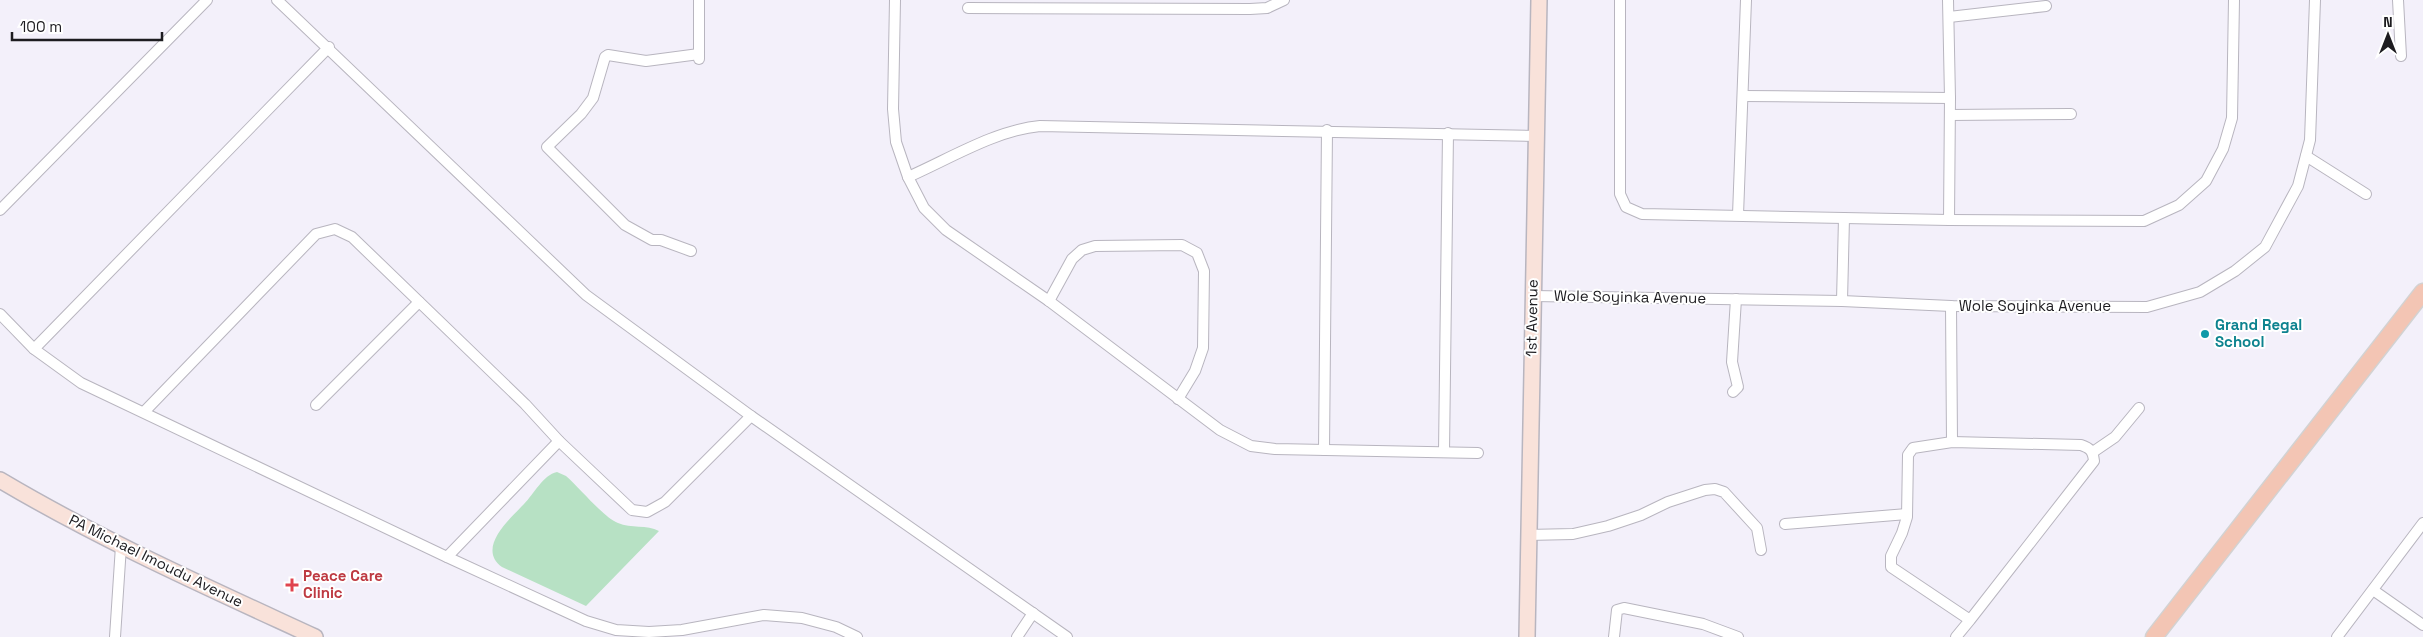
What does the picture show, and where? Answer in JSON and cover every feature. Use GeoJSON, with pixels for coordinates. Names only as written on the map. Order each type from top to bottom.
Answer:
{"type":"FeatureCollection","features":[{"type":"Feature","properties":{"kind":"main road"},"geometry":{"type":"LineString","coordinates":[[2154,637],[2423,292]]}},
{"type":"Feature","properties":{"kind":"street"},"geometry":{"type":"LineString","coordinates":[[0,210],[207,0]]}},
{"type":"Feature","properties":{"kind":"street"},"geometry":{"type":"LineString","coordinates":[[277,0],[586,295],[751,416],[1067,637]]}},
{"type":"Feature","properties":{"kind":"street"},"geometry":{"type":"LineString","coordinates":[[691,251],[660,240],[652,240],[625,225],[547,147],[581,114],[593,98],[605,57],[608,55],[646,61],[699,57],[699,0]]}},
{"type":"Feature","properties":{"kind":"street"},"geometry":{"type":"LineString","coordinates":[[895,0],[893,109],[896,142],[908,177],[924,208],[946,230],[1049,301],[1220,430],[1251,446],[1275,450],[1478,453]]}},
{"type":"Feature","properties":{"kind":"street"},"geometry":{"type":"LineString","coordinates":[[968,8],[1250,9],[1267,8],[1284,0]]}},
{"type":"Feature","properties":{"kind":"street","name":"1st Avenue"},"geometry":{"type":"LineString","coordinates":[[1527,637],[1539,0]]}},
{"type":"Feature","properties":{"kind":"street"},"geometry":{"type":"LineString","coordinates":[[1620,0],[1620,194],[1626,207],[1642,214],[1949,220],[2144,221],[2179,205],[2206,181],[2223,149],[2232,118],[2234,0]]}},
{"type":"Feature","properties":{"kind":"street"},"geometry":{"type":"LineString","coordinates":[[1738,215],[1746,0]]}},
{"type":"Feature","properties":{"kind":"street"},"geometry":{"type":"LineString","coordinates":[[1948,0],[1950,17],[1949,220]]}},
{"type":"Feature","properties":{"kind":"street","name":"Wole Soyinka Avenue"},"geometry":{"type":"LineString","coordinates":[[1533,296],[1842,301],[1951,306],[2147,307],[2200,292],[2235,271],[2265,247],[2298,186],[2310,140],[2315,0]]}},
{"type":"Feature","properties":{"kind":"street"},"geometry":{"type":"LineString","coordinates":[[2398,0],[2401,56]]}},
{"type":"Feature","properties":{"kind":"street"},"geometry":{"type":"LineString","coordinates":[[1950,17],[2046,6]]}},
{"type":"Feature","properties":{"kind":"street"},"geometry":{"type":"LineString","coordinates":[[34,349],[329,48]]}},
{"type":"Feature","properties":{"kind":"street"},"geometry":{"type":"LineString","coordinates":[[1743,96],[1950,98]]}},
{"type":"Feature","properties":{"kind":"street"},"geometry":{"type":"LineString","coordinates":[[1950,115],[2071,114]]}},
{"type":"Feature","properties":{"kind":"street"},"geometry":{"type":"LineString","coordinates":[[908,177],[1023,127],[1327,130],[1537,136]]}},
{"type":"Feature","properties":{"kind":"street"},"geometry":{"type":"LineString","coordinates":[[1324,450],[1327,130]]}},
{"type":"Feature","properties":{"kind":"street"},"geometry":{"type":"LineString","coordinates":[[1444,452],[1448,133]]}},
{"type":"Feature","properties":{"kind":"street"},"geometry":{"type":"LineString","coordinates":[[2306,156],[2366,194]]}},
{"type":"Feature","properties":{"kind":"street"},"geometry":{"type":"LineString","coordinates":[[1842,301],[1844,218]]}},
{"type":"Feature","properties":{"kind":"street"},"geometry":{"type":"LineString","coordinates":[[144,412],[316,234],[335,229],[352,238],[525,404],[559,442],[632,510],[647,512],[665,502],[751,416]]}},
{"type":"Feature","properties":{"kind":"street"},"geometry":{"type":"LineString","coordinates":[[1049,301],[1072,259],[1082,250],[1095,246],[1182,245],[1197,253],[1204,271],[1203,348],[1195,371],[1178,399]]}},
{"type":"Feature","properties":{"kind":"street"},"geometry":{"type":"LineString","coordinates":[[1733,392],[1738,387],[1732,362],[1736,300]]}},
{"type":"Feature","properties":{"kind":"street"},"geometry":{"type":"LineString","coordinates":[[316,405],[419,302]]}},
{"type":"Feature","properties":{"kind":"street"},"geometry":{"type":"LineString","coordinates":[[1951,306],[1952,442]]}},
{"type":"Feature","properties":{"kind":"street"},"geometry":{"type":"LineString","coordinates":[[0,314],[34,349],[81,383],[586,621],[616,630],[649,632],[682,630],[764,615],[802,618],[836,627],[857,637]]}},
{"type":"Feature","properties":{"kind":"street"},"geometry":{"type":"LineString","coordinates":[[2093,452],[2115,437],[2139,408]]}},
{"type":"Feature","properties":{"kind":"street"},"geometry":{"type":"LineString","coordinates":[[447,557],[559,442]]}},
{"type":"Feature","properties":{"kind":"street"},"geometry":{"type":"LineString","coordinates":[[1956,637],[1970,620],[2094,461],[2093,452],[2088,447],[2081,445],[1952,442],[1912,448],[1908,455],[1906,525],[1891,556],[1891,567],[1970,620]]}},
{"type":"Feature","properties":{"kind":"street","name":"PA Michael Imoudu Avenue"},"geometry":{"type":"LineString","coordinates":[[0,480],[46,508],[121,546],[315,637]]}},
{"type":"Feature","properties":{"kind":"street"},"geometry":{"type":"LineString","coordinates":[[1528,535],[1573,534],[1608,526],[1641,515],[1668,502],[1705,490],[1715,489],[1724,492],[1757,528],[1761,550]]}},
{"type":"Feature","properties":{"kind":"street"},"geometry":{"type":"LineString","coordinates":[[1785,524],[1907,514]]}},
{"type":"Feature","properties":{"kind":"street"},"geometry":{"type":"LineString","coordinates":[[2337,637],[2423,523]]}},
{"type":"Feature","properties":{"kind":"street"},"geometry":{"type":"LineString","coordinates":[[114,637],[121,546]]}},
{"type":"Feature","properties":{"kind":"street"},"geometry":{"type":"LineString","coordinates":[[2374,590],[2423,625]]}},
{"type":"Feature","properties":{"kind":"street"},"geometry":{"type":"LineString","coordinates":[[1614,637],[1617,610],[1624,608],[1704,624],[1738,637]]}},
{"type":"Feature","properties":{"kind":"street"},"geometry":{"type":"LineString","coordinates":[[1016,637],[1033,613]]}},
{"type":"Feature","properties":{"kind":"green space"},"geometry":{"type":"Polygon","coordinates":[[[557,472],[566,476],[612,520],[623,525],[659,531],[586,606],[502,567],[495,559],[493,551],[494,543],[504,526],[543,481],[557,472]]]}},
{"type":"Feature","properties":{"kind":"place","name":"Grand Regal School"},"geometry":{"type":"Point","coordinates":[2205,334]}},
{"type":"Feature","properties":{"kind":"place","name":"Peace Care Clinic"},"geometry":{"type":"Point","coordinates":[292,585]}}]}
